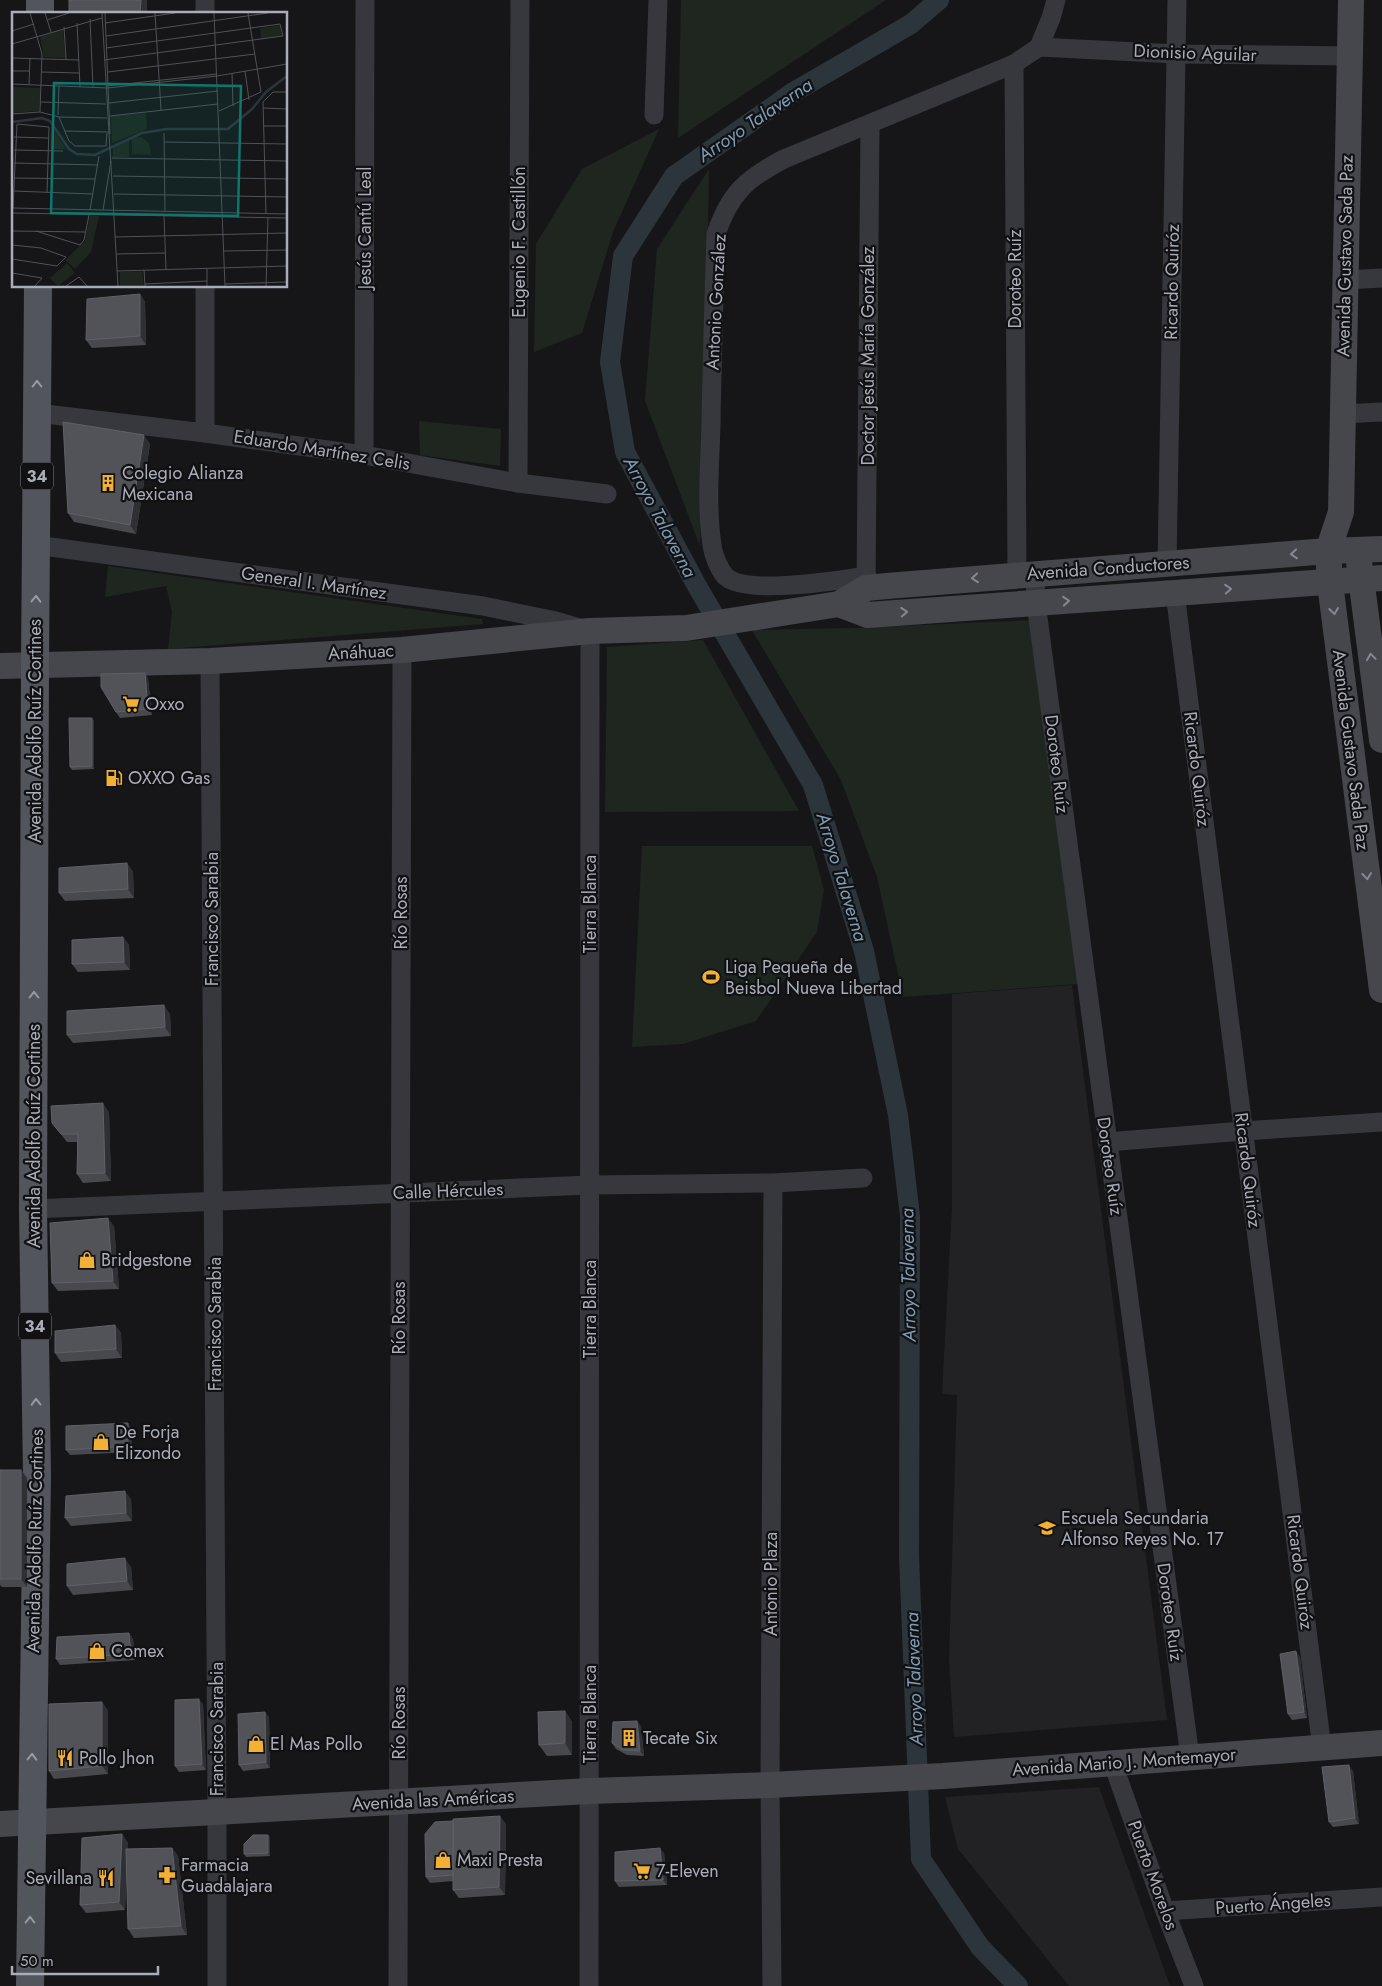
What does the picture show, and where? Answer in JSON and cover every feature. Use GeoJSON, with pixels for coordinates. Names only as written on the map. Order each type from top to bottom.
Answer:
{"type":"FeatureCollection","features":[{"type":"Feature","properties":{"kind":"main road","name":"Avenida Adolfo Ruíz Cortines"},"geometry":{"type":"LineString","coordinates":[[30,1986],[36,1476],[33,1209],[38,288]]}},
{"type":"Feature","properties":{"kind":"street","name":"Jesús Cantú Leal"},"geometry":{"type":"LineString","coordinates":[[364,455],[365,0]]}},
{"type":"Feature","properties":{"kind":"street","name":"Eugenio F. Castillón"},"geometry":{"type":"LineString","coordinates":[[518,483],[520,0]]}},
{"type":"Feature","properties":{"kind":"street"},"geometry":{"type":"LineString","coordinates":[[654,114],[658,0]]}},
{"type":"Feature","properties":{"kind":"street"},"geometry":{"type":"LineString","coordinates":[[1014,64],[1039,47],[1056,0]]}},
{"type":"Feature","properties":{"kind":"street","name":"Ricardo Quiróz"},"geometry":{"type":"LineString","coordinates":[[1167,564],[1177,0]]}},
{"type":"Feature","properties":{"kind":"street","name":"Avenida Gustavo Sada Paz"},"geometry":{"type":"LineString","coordinates":[[1351,0],[1342,414],[1342,512],[1328,551],[1330,583],[1382,990]]}},
{"type":"Feature","properties":{"kind":"street","name":"Dionisio Aguilar"},"geometry":{"type":"LineString","coordinates":[[1039,47],[1176,54],[1350,56]]}},
{"type":"Feature","properties":{"kind":"street","name":"Antonio González"},"geometry":{"type":"LineString","coordinates":[[867,582],[835,581],[764,586],[738,583],[726,576],[712,547],[709,490],[716,234],[728,204],[743,186],[760,171],[784,159],[1014,64]]}},
{"type":"Feature","properties":{"kind":"street","name":"Doroteo Ruíz"},"geometry":{"type":"LineString","coordinates":[[1014,64],[1026,574],[1036,603],[1106,1142],[1190,1757]]}},
{"type":"Feature","properties":{"kind":"street","name":"Doctor Jesús María González"},"geometry":{"type":"LineString","coordinates":[[868,615],[870,125]]}},
{"type":"Feature","properties":{"kind":"street"},"geometry":{"type":"LineString","coordinates":[[1345,280],[1382,278]]}},
{"type":"Feature","properties":{"kind":"street"},"geometry":{"type":"LineString","coordinates":[[205,288],[205,432]]}},
{"type":"Feature","properties":{"kind":"street"},"geometry":{"type":"LineString","coordinates":[[1342,414],[1382,412]]}},
{"type":"Feature","properties":{"kind":"street","name":"Eduardo Martínez Celis"},"geometry":{"type":"LineString","coordinates":[[37,413],[205,432],[364,455],[518,483],[607,494]]}},
{"type":"Feature","properties":{"kind":"street","name":"Avenida Gustavo Sada Paz"},"geometry":{"type":"LineString","coordinates":[[1342,512],[1370,550],[1382,740]]}},
{"type":"Feature","properties":{"kind":"street","name":"General I. Martínez"},"geometry":{"type":"LineString","coordinates":[[36,545],[483,606],[556,621],[590,631]]}},
{"type":"Feature","properties":{"kind":"street","name":"Avenida Conductores"},"geometry":{"type":"LineString","coordinates":[[839,604],[867,582],[1026,574],[1328,551],[1370,550]]}},
{"type":"Feature","properties":{"kind":"street","name":"Avenida Conductores"},"geometry":{"type":"LineString","coordinates":[[686,628],[839,604],[868,615],[1371,579]]}},
{"type":"Feature","properties":{"kind":"street","name":"Ricardo Quiróz"},"geometry":{"type":"LineString","coordinates":[[1175,593],[1322,1748]]}},
{"type":"Feature","properties":{"kind":"street","name":"Anáhuac"},"geometry":{"type":"LineString","coordinates":[[0,666],[210,661],[402,650],[590,631],[686,628]]}},
{"type":"Feature","properties":{"kind":"street","name":"Tierra Blanca"},"geometry":{"type":"LineString","coordinates":[[589,1986],[590,631]]}},
{"type":"Feature","properties":{"kind":"street","name":"Río Rosas"},"geometry":{"type":"LineString","coordinates":[[398,1986],[402,650]]}},
{"type":"Feature","properties":{"kind":"street","name":"Francisco Sarabia"},"geometry":{"type":"LineString","coordinates":[[210,661],[218,1813],[217,1986]]}},
{"type":"Feature","properties":{"kind":"street"},"geometry":{"type":"LineString","coordinates":[[1106,1142],[1242,1130],[1382,1122]]}},
{"type":"Feature","properties":{"kind":"street","name":"Calle Hércules"},"geometry":{"type":"LineString","coordinates":[[33,1209],[590,1185],[773,1183],[862,1178]]}},
{"type":"Feature","properties":{"kind":"street","name":"Antonio Plaza"},"geometry":{"type":"LineString","coordinates":[[772,1986],[770,1785],[773,1183]]}},
{"type":"Feature","properties":{"kind":"street","name":"Avenida Mario J. Montemayor"},"geometry":{"type":"LineString","coordinates":[[875,1778],[943,1776],[1382,1743]]}},
{"type":"Feature","properties":{"kind":"street","name":"Puerto Morelos"},"geometry":{"type":"LineString","coordinates":[[1113,1764],[1165,1911],[1194,1986]]}},
{"type":"Feature","properties":{"kind":"street","name":"Avenida las Américas"},"geometry":{"type":"LineString","coordinates":[[0,1824],[590,1791],[770,1785],[875,1778]]}},
{"type":"Feature","properties":{"kind":"street","name":"Puerto Ángeles"},"geometry":{"type":"LineString","coordinates":[[1165,1911],[1382,1897]]}},
{"type":"Feature","properties":{"kind":"shaded area"},"geometry":{"type":"Polygon","coordinates":[[[681,0],[886,0],[678,138],[681,0]]]}},
{"type":"Feature","properties":{"kind":"shaded area"},"geometry":{"type":"Polygon","coordinates":[[[659,129],[613,232],[582,333],[534,352],[536,244],[582,169],[659,129]]]}},
{"type":"Feature","properties":{"kind":"shaded area"},"geometry":{"type":"Polygon","coordinates":[[[709,169],[705,409],[700,546],[645,401],[657,249],[709,169]]]}},
{"type":"Feature","properties":{"kind":"shaded area"},"geometry":{"type":"Polygon","coordinates":[[[419,421],[501,429],[500,466],[420,455],[419,421]]]}},
{"type":"Feature","properties":{"kind":"shaded area"},"geometry":{"type":"Polygon","coordinates":[[[108,566],[482,619],[483,624],[168,649],[172,612],[166,586],[105,597],[108,566]]]}},
{"type":"Feature","properties":{"kind":"shaded area"},"geometry":{"type":"Polygon","coordinates":[[[1032,620],[1078,984],[903,997],[877,877],[841,780],[752,630],[855,628],[1032,620]]]}},
{"type":"Feature","properties":{"kind":"shaded area"},"geometry":{"type":"Polygon","coordinates":[[[703,640],[799,811],[605,812],[607,647],[703,640]]]}},
{"type":"Feature","properties":{"kind":"shaded area","name":"Liga Pequeña de Beisbol Nueva Libertad"},"geometry":{"type":"Polygon","coordinates":[[[642,846],[812,846],[824,890],[817,932],[756,1021],[683,1044],[632,1047],[642,846]]]}},
{"type":"Feature","properties":{"kind":"shaded area","name":"Escuela Secundaria Alfonso Reyes No. 17"},"geometry":{"type":"Polygon","coordinates":[[[1072,985],[1167,1720],[954,1737],[949,1661],[957,1395],[942,1394],[952,1207],[952,994],[1072,985]]]}},
{"type":"Feature","properties":{"kind":"shaded area"},"geometry":{"type":"Polygon","coordinates":[[[1099,1787],[1170,1986],[1069,1986],[958,1849],[945,1797],[1099,1787]]]}},
{"type":"Feature","properties":{"kind":"building"},"geometry":{"type":"Polygon","coordinates":[[[69,0],[141,0],[140,12],[69,12],[69,0]]]}},
{"type":"Feature","properties":{"kind":"building"},"geometry":{"type":"Polygon","coordinates":[[[140,294],[140,336],[86,340],[87,299],[140,294]]]}},
{"type":"Feature","properties":{"kind":"building","name":"Colegio Alianza Mexicana"},"geometry":{"type":"Polygon","coordinates":[[[63,422],[144,435],[130,525],[68,513],[63,422]]]}},
{"type":"Feature","properties":{"kind":"building","name":"Oxxo"},"geometry":{"type":"Polygon","coordinates":[[[145,673],[148,709],[116,712],[101,687],[101,674],[145,673]]]}},
{"type":"Feature","properties":{"kind":"building"},"geometry":{"type":"Polygon","coordinates":[[[69,718],[92,718],[92,766],[70,767],[69,718]]]}},
{"type":"Feature","properties":{"kind":"building"},"geometry":{"type":"Polygon","coordinates":[[[127,863],[128,889],[59,893],[59,868],[127,863]]]}},
{"type":"Feature","properties":{"kind":"building"},"geometry":{"type":"Polygon","coordinates":[[[123,937],[124,962],[72,964],[72,940],[123,937]]]}},
{"type":"Feature","properties":{"kind":"building"},"geometry":{"type":"Polygon","coordinates":[[[164,1005],[165,1027],[67,1035],[67,1011],[164,1005]]]}},
{"type":"Feature","properties":{"kind":"building"},"geometry":{"type":"Polygon","coordinates":[[[103,1103],[105,1173],[77,1174],[78,1134],[61,1134],[52,1123],[51,1106],[103,1103]]]}},
{"type":"Feature","properties":{"kind":"building","name":"Bridgestone"},"geometry":{"type":"Polygon","coordinates":[[[108,1218],[113,1281],[52,1283],[50,1223],[108,1218]]]}},
{"type":"Feature","properties":{"kind":"building"},"geometry":{"type":"Polygon","coordinates":[[[115,1325],[116,1349],[55,1353],[55,1331],[115,1325]]]}},
{"type":"Feature","properties":{"kind":"building","name":"De Forja Elizondo"},"geometry":{"type":"Polygon","coordinates":[[[128,1423],[128,1446],[66,1450],[66,1426],[128,1423]]]}},
{"type":"Feature","properties":{"kind":"building"},"geometry":{"type":"Polygon","coordinates":[[[0,1470],[21,1470],[21,1579],[0,1579],[0,1470]]]}},
{"type":"Feature","properties":{"kind":"building"},"geometry":{"type":"Polygon","coordinates":[[[125,1491],[126,1513],[65,1518],[66,1496],[125,1491]]]}},
{"type":"Feature","properties":{"kind":"building"},"geometry":{"type":"Polygon","coordinates":[[[125,1558],[127,1581],[67,1586],[67,1564],[125,1558]]]}},
{"type":"Feature","properties":{"kind":"building","name":"Comex"},"geometry":{"type":"Polygon","coordinates":[[[129,1633],[131,1654],[56,1659],[57,1637],[129,1633]]]}},
{"type":"Feature","properties":{"kind":"building"},"geometry":{"type":"Polygon","coordinates":[[[1296,1651],[1304,1712],[1288,1714],[1280,1654],[1296,1651]]]}},
{"type":"Feature","properties":{"kind":"building"},"geometry":{"type":"Polygon","coordinates":[[[199,1699],[202,1764],[175,1766],[175,1700],[199,1699]]]}},
{"type":"Feature","properties":{"kind":"building"},"geometry":{"type":"Polygon","coordinates":[[[102,1702],[102,1766],[49,1771],[49,1704],[102,1702]]]}},
{"type":"Feature","properties":{"kind":"building"},"geometry":{"type":"Polygon","coordinates":[[[565,1711],[565,1743],[539,1745],[538,1712],[565,1711]]]}},
{"type":"Feature","properties":{"kind":"building","name":"El Mas Pollo"},"geometry":{"type":"Polygon","coordinates":[[[265,1712],[266,1762],[239,1765],[238,1714],[265,1712]]]}},
{"type":"Feature","properties":{"kind":"building","name":"Tecate Six"},"geometry":{"type":"Polygon","coordinates":[[[637,1721],[640,1751],[623,1750],[612,1743],[613,1722],[637,1721]]]}},
{"type":"Feature","properties":{"kind":"building"},"geometry":{"type":"Polygon","coordinates":[[[1349,1765],[1355,1818],[1329,1822],[1322,1767],[1349,1765]]]}},
{"type":"Feature","properties":{"kind":"building"},"geometry":{"type":"Polygon","coordinates":[[[500,1816],[499,1887],[453,1890],[453,1819],[500,1816]]]}},
{"type":"Feature","properties":{"kind":"building","name":"Maxi Presta"},"geometry":{"type":"Polygon","coordinates":[[[453,1821],[453,1875],[426,1877],[425,1834],[435,1822],[453,1821]]]}},
{"type":"Feature","properties":{"kind":"building","name":"Sevillana"},"geometry":{"type":"Polygon","coordinates":[[[122,1834],[119,1902],[80,1905],[82,1838],[122,1834]]]}},
{"type":"Feature","properties":{"kind":"building"},"geometry":{"type":"Polygon","coordinates":[[[253,1835],[268,1835],[268,1853],[244,1854],[244,1844],[253,1835]]]}},
{"type":"Feature","properties":{"kind":"building"},"geometry":{"type":"Polygon","coordinates":[[[172,1848],[181,1926],[128,1929],[126,1849],[172,1848]]]}},
{"type":"Feature","properties":{"kind":"building","name":"7-Eleven"},"geometry":{"type":"Polygon","coordinates":[[[660,1848],[663,1880],[615,1881],[615,1852],[660,1848]]]}},
{"type":"Feature","properties":{"kind":"waterway","name":"Arroyo Talaverna"},"geometry":{"type":"LineString","coordinates":[[939,0],[911,24],[792,93],[674,176],[623,256],[610,362],[625,452],[697,586],[813,785],[864,951],[898,1115],[910,1216],[909,1556],[921,1859],[980,1947],[1018,1986]]}},
{"type":"Feature","properties":{"kind":"place","name":"Colegio Alianza Mexicana"},"geometry":{"type":"Point","coordinates":[108,483]}},
{"type":"Feature","properties":{"kind":"place","name":"Oxxo"},"geometry":{"type":"Point","coordinates":[131,704]}},
{"type":"Feature","properties":{"kind":"place","name":"OXXO Gas"},"geometry":{"type":"Point","coordinates":[114,778]}},
{"type":"Feature","properties":{"kind":"place","name":"Liga Pequeña de Beisbol Nueva Libertad"},"geometry":{"type":"Point","coordinates":[711,977]}},
{"type":"Feature","properties":{"kind":"place","name":"Bridgestone"},"geometry":{"type":"Point","coordinates":[87,1260]}},
{"type":"Feature","properties":{"kind":"place","name":"De Forja Elizondo"},"geometry":{"type":"Point","coordinates":[101,1442]}},
{"type":"Feature","properties":{"kind":"place","name":"Escuela Secundaria Alfonso Reyes No. 17"},"geometry":{"type":"Point","coordinates":[1047,1528]}},
{"type":"Feature","properties":{"kind":"place","name":"Comex"},"geometry":{"type":"Point","coordinates":[97,1651]}},
{"type":"Feature","properties":{"kind":"place","name":"Tecate Six"},"geometry":{"type":"Point","coordinates":[629,1738]}},
{"type":"Feature","properties":{"kind":"place","name":"El Mas Pollo"},"geometry":{"type":"Point","coordinates":[256,1744]}},
{"type":"Feature","properties":{"kind":"place","name":"Pollo Jhon"},"geometry":{"type":"Point","coordinates":[65,1758]}},
{"type":"Feature","properties":{"kind":"place","name":"Maxi Presta"},"geometry":{"type":"Point","coordinates":[443,1860]}},
{"type":"Feature","properties":{"kind":"place","name":"7-Eleven"},"geometry":{"type":"Point","coordinates":[642,1871]}},
{"type":"Feature","properties":{"kind":"place","name":"Farmacia Guadalajara"},"geometry":{"type":"Point","coordinates":[167,1875]}},
{"type":"Feature","properties":{"kind":"place","name":"Sevillana"},"geometry":{"type":"Point","coordinates":[106,1878]}}]}
